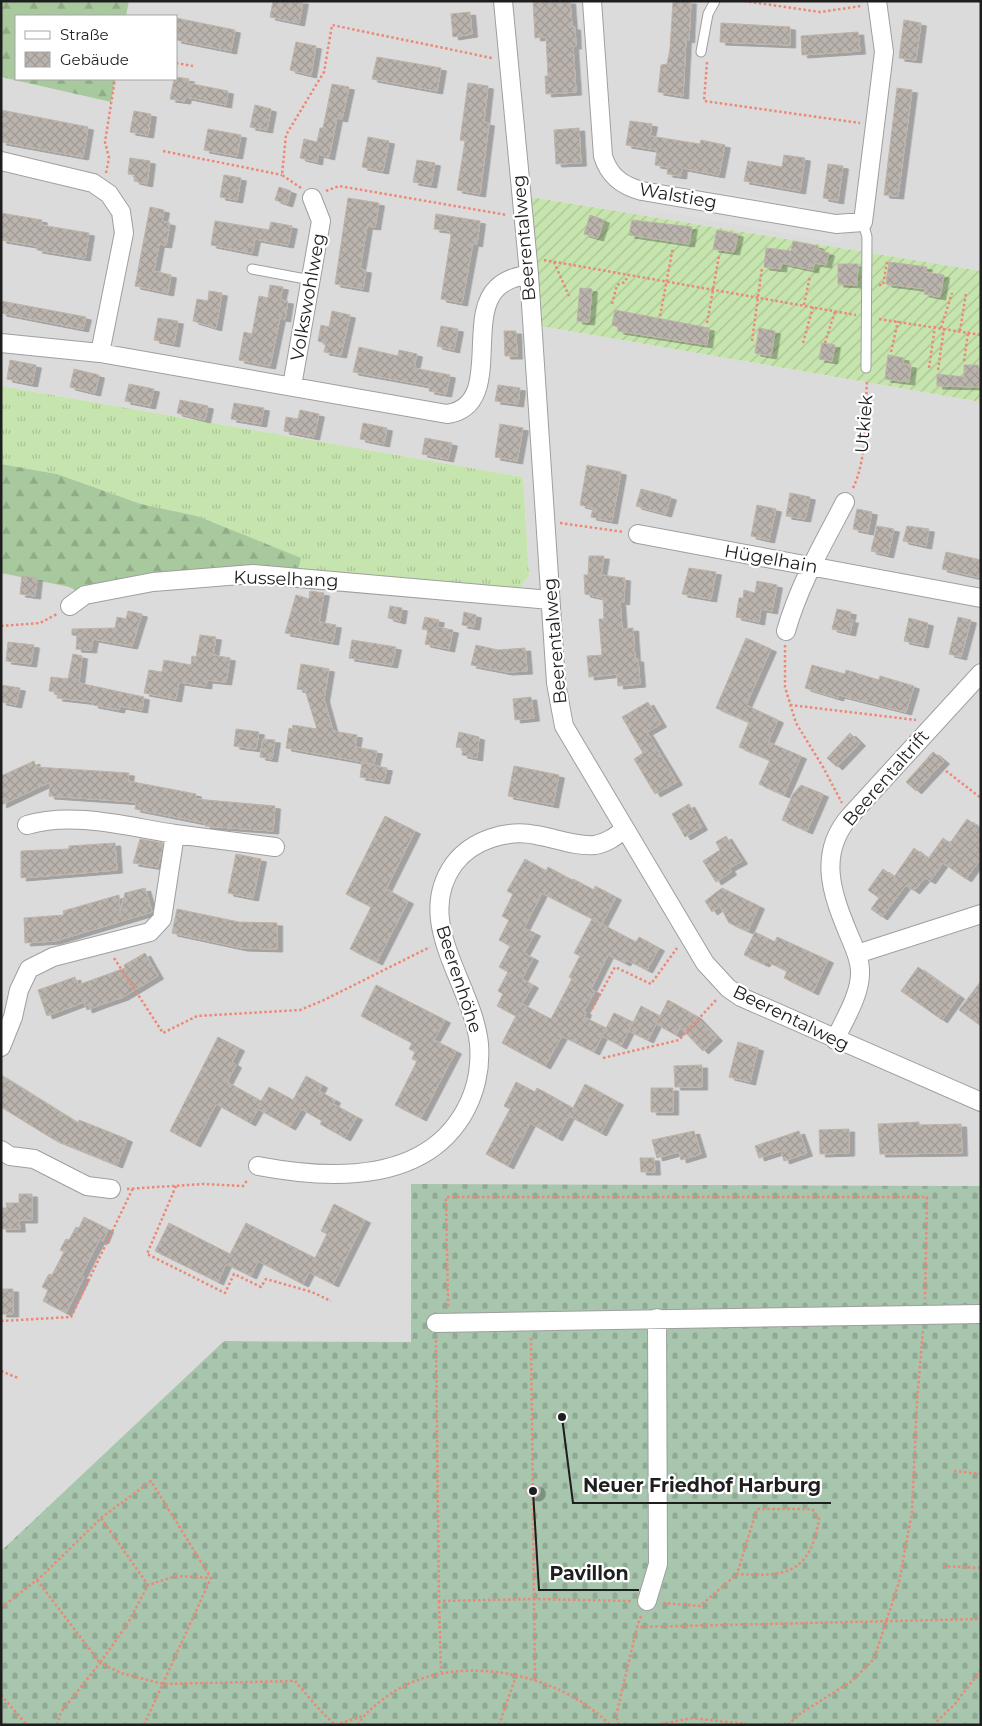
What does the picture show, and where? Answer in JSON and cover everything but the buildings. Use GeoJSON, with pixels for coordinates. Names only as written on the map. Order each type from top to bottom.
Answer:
{"type":"FeatureCollection","features":[{"type":"Feature","properties":{"kind":"street","name":"Beerentalweg"},"geometry":{"type":"LineString","coordinates":[[503,1],[529,274],[556,683],[564,726],[706,963],[728,988],[740,997],[835,1040],[981,1102]]}},
{"type":"Feature","properties":{"kind":"street","name":"Walstieg"},"geometry":{"type":"LineString","coordinates":[[592,1],[603,156],[606,166],[618,180],[634,189],[700,201],[836,224],[863,222]]}},
{"type":"Feature","properties":{"kind":"street","name":"Utkiek"},"geometry":{"type":"LineString","coordinates":[[863,222],[884,52],[871,3]]}},
{"type":"Feature","properties":{"kind":"street"},"geometry":{"type":"LineString","coordinates":[[1,161],[76,177],[100,186],[109,194],[121,212],[124,233],[100,353]]}},
{"type":"Feature","properties":{"kind":"street","name":"Volkswohlweg"},"geometry":{"type":"LineString","coordinates":[[292,386],[321,221],[312,198]]}},
{"type":"Feature","properties":{"kind":"street","name":"Volkswohlweg"},"geometry":{"type":"LineString","coordinates":[[5,343],[100,353],[440,414],[463,409],[472,402],[477,390],[490,297],[504,282],[529,274]]}},
{"type":"Feature","properties":{"kind":"street"},"geometry":{"type":"LineString","coordinates":[[786,631],[791,612],[811,566],[845,502]]}},
{"type":"Feature","properties":{"kind":"street","name":"Hügelhain"},"geometry":{"type":"LineString","coordinates":[[638,534],[981,598]]}},
{"type":"Feature","properties":{"kind":"street","name":"Kusselhang"},"geometry":{"type":"LineString","coordinates":[[70,606],[85,595],[153,582],[253,574],[550,600]]}},
{"type":"Feature","properties":{"kind":"street","name":"Beerentaltrift"},"geometry":{"type":"LineString","coordinates":[[835,1040],[859,981],[860,966],[839,910],[830,879],[830,860],[835,842],[850,816],[981,673]]}},
{"type":"Feature","properties":{"kind":"street"},"geometry":{"type":"LineString","coordinates":[[27,825],[45,819],[93,821],[275,847]]}},
{"type":"Feature","properties":{"kind":"street","name":"Beerenhöhe"},"geometry":{"type":"LineString","coordinates":[[258,1166],[326,1174],[389,1168],[415,1159],[431,1149],[449,1133],[471,1098],[479,1055],[471,1007],[443,940],[439,914],[441,892],[455,863],[470,848],[494,838],[522,833],[582,845],[597,845],[611,839],[625,829]]}},
{"type":"Feature","properties":{"kind":"street"},"geometry":{"type":"LineString","coordinates":[[1,1047],[14,1017],[19,990],[29,969],[53,957],[150,932],[162,919],[175,834]]}},
{"type":"Feature","properties":{"kind":"street"},"geometry":{"type":"LineString","coordinates":[[857,954],[981,914]]}},
{"type":"Feature","properties":{"kind":"street"},"geometry":{"type":"LineString","coordinates":[[1,1150],[10,1156],[34,1159],[87,1186],[111,1190]]}},
{"type":"Feature","properties":{"kind":"street"},"geometry":{"type":"LineString","coordinates":[[443,1323],[981,1314]]}},
{"type":"Feature","properties":{"kind":"street"},"geometry":{"type":"LineString","coordinates":[[647,1601],[658,1564],[657,1318]]}},
{"type":"Feature","properties":{"kind":"lane"},"geometry":{"type":"LineString","coordinates":[[701,52],[708,14],[715,1]]}},
{"type":"Feature","properties":{"kind":"lane","name":"Utkiek"},"geometry":{"type":"LineString","coordinates":[[863,222],[866,230],[866,368]]}},
{"type":"Feature","properties":{"kind":"lane"},"geometry":{"type":"LineString","coordinates":[[252,269],[311,280]]}},
{"type":"Feature","properties":{"kind":"path"},"geometry":{"type":"LineString","coordinates":[[744,1],[820,12],[871,3]]}},
{"type":"Feature","properties":{"kind":"path"},"geometry":{"type":"LineString","coordinates":[[282,175],[286,134],[324,72],[332,25],[508,61]]}},
{"type":"Feature","properties":{"kind":"path"},"geometry":{"type":"LineString","coordinates":[[178,63],[193,66]]}},
{"type":"Feature","properties":{"kind":"path"},"geometry":{"type":"LineString","coordinates":[[100,186],[109,158],[105,142],[115,80]]}},
{"type":"Feature","properties":{"kind":"path"},"geometry":{"type":"LineString","coordinates":[[704,102],[876,126]]}},
{"type":"Feature","properties":{"kind":"path"},"geometry":{"type":"LineString","coordinates":[[163,151],[282,175],[312,198],[339,186],[523,218]]}},
{"type":"Feature","properties":{"kind":"path"},"geometry":{"type":"LineString","coordinates":[[660,316],[673,247]]}},
{"type":"Feature","properties":{"kind":"path"},"geometry":{"type":"LineString","coordinates":[[708,323],[720,256]]}},
{"type":"Feature","properties":{"kind":"path"},"geometry":{"type":"LineString","coordinates":[[539,259],[866,317],[936,326],[981,335]]}},
{"type":"Feature","properties":{"kind":"path"},"geometry":{"type":"LineString","coordinates":[[554,262],[569,296]]}},
{"type":"Feature","properties":{"kind":"path"},"geometry":{"type":"LineString","coordinates":[[866,282],[883,285],[887,262]]}},
{"type":"Feature","properties":{"kind":"path"},"geometry":{"type":"LineString","coordinates":[[752,341],[762,268]]}},
{"type":"Feature","properties":{"kind":"path"},"geometry":{"type":"LineString","coordinates":[[612,304],[618,285],[625,282],[628,274]]}},
{"type":"Feature","properties":{"kind":"path"},"geometry":{"type":"LineString","coordinates":[[804,305],[810,276]]}},
{"type":"Feature","properties":{"kind":"path"},"geometry":{"type":"LineString","coordinates":[[938,370],[943,328],[952,293]]}},
{"type":"Feature","properties":{"kind":"path"},"geometry":{"type":"LineString","coordinates":[[960,331],[966,293]]}},
{"type":"Feature","properties":{"kind":"path"},"geometry":{"type":"LineString","coordinates":[[803,344],[813,307]]}},
{"type":"Feature","properties":{"kind":"path"},"geometry":{"type":"LineString","coordinates":[[825,343],[835,311]]}},
{"type":"Feature","properties":{"kind":"path"},"geometry":{"type":"LineString","coordinates":[[891,352],[898,321]]}},
{"type":"Feature","properties":{"kind":"path"},"geometry":{"type":"LineString","coordinates":[[929,368],[936,326]]}},
{"type":"Feature","properties":{"kind":"path"},"geometry":{"type":"LineString","coordinates":[[964,361],[968,333]]}},
{"type":"Feature","properties":{"kind":"path","name":"Utkiek"},"geometry":{"type":"LineString","coordinates":[[845,502],[858,476],[863,442],[866,368]]}},
{"type":"Feature","properties":{"kind":"path"},"geometry":{"type":"LineString","coordinates":[[560,522],[638,534]]}},
{"type":"Feature","properties":{"kind":"path"},"geometry":{"type":"LineString","coordinates":[[1,626],[40,624],[70,606]]}},
{"type":"Feature","properties":{"kind":"path"},"geometry":{"type":"LineString","coordinates":[[786,631],[785,686],[796,724],[823,767],[850,816]]}},
{"type":"Feature","properties":{"kind":"path"},"geometry":{"type":"LineString","coordinates":[[790,705],[911,719]]}},
{"type":"Feature","properties":{"kind":"path"},"geometry":{"type":"LineString","coordinates":[[946,771],[981,798]]}},
{"type":"Feature","properties":{"kind":"path"},"geometry":{"type":"LineString","coordinates":[[105,943],[163,1034],[198,1016],[300,1010],[324,1000],[443,940]]}},
{"type":"Feature","properties":{"kind":"path"},"geometry":{"type":"LineString","coordinates":[[592,1009],[615,967],[652,984],[680,944]]}},
{"type":"Feature","properties":{"kind":"path"},"geometry":{"type":"LineString","coordinates":[[603,1058],[679,1040],[728,988]]}},
{"type":"Feature","properties":{"kind":"path"},"geometry":{"type":"LineString","coordinates":[[111,1190],[176,1186],[243,1186],[258,1166]]}},
{"type":"Feature","properties":{"kind":"path"},"geometry":{"type":"LineString","coordinates":[[176,1186],[147,1254],[225,1293],[234,1274],[261,1287],[266,1279],[312,1292],[331,1301]]}},
{"type":"Feature","properties":{"kind":"path"},"geometry":{"type":"LineString","coordinates":[[1,1321],[71,1317],[133,1188]]}},
{"type":"Feature","properties":{"kind":"path"},"geometry":{"type":"LineString","coordinates":[[441,1672],[439,1601],[443,1323],[448,1315],[446,1197],[927,1197],[925,1314],[917,1402],[912,1512],[899,1582],[874,1658],[852,1681],[798,1715],[788,1725]]}},
{"type":"Feature","properties":{"kind":"path"},"geometry":{"type":"LineString","coordinates":[[1,1371],[18,1378]]}},
{"type":"Feature","properties":{"kind":"path"},"geometry":{"type":"LineString","coordinates":[[954,1471],[981,1474]]}},
{"type":"Feature","properties":{"kind":"path"},"geometry":{"type":"LineString","coordinates":[[1,1608],[37,1580],[101,1518],[151,1481],[211,1578]]}},
{"type":"Feature","properties":{"kind":"path"},"geometry":{"type":"LineString","coordinates":[[647,1601],[700,1606],[737,1574],[757,1509],[812,1509],[819,1519],[816,1536],[809,1553],[793,1570],[769,1576],[737,1574]]}},
{"type":"Feature","properties":{"kind":"path"},"geometry":{"type":"LineString","coordinates":[[101,1518],[148,1585]]}},
{"type":"Feature","properties":{"kind":"path"},"geometry":{"type":"LineString","coordinates":[[943,1566],[981,1568]]}},
{"type":"Feature","properties":{"kind":"path"},"geometry":{"type":"LineString","coordinates":[[58,1725],[61,1712],[100,1663],[128,1623],[148,1585],[176,1576],[211,1578]]}},
{"type":"Feature","properties":{"kind":"path"},"geometry":{"type":"LineString","coordinates":[[144,1725],[211,1578]]}},
{"type":"Feature","properties":{"kind":"path"},"geometry":{"type":"LineString","coordinates":[[37,1580],[100,1663],[121,1673],[163,1684],[295,1681],[316,1707],[335,1724],[362,1716],[396,1688],[441,1672],[479,1670],[516,1676],[558,1689],[586,1704],[610,1725]]}},
{"type":"Feature","properties":{"kind":"path"},"geometry":{"type":"LineString","coordinates":[[439,1601],[534,1599],[535,1682]]}},
{"type":"Feature","properties":{"kind":"path"},"geometry":{"type":"LineString","coordinates":[[619,1725],[616,1716],[637,1627]]}},
{"type":"Feature","properties":{"kind":"path"},"geometry":{"type":"LineString","coordinates":[[933,1725],[954,1705],[981,1670]]}},
{"type":"Feature","properties":{"kind":"path"},"geometry":{"type":"LineString","coordinates":[[499,1725],[516,1676]]}},
{"type":"Feature","properties":{"kind":"path"},"geometry":{"type":"LineString","coordinates":[[1,1695],[27,1725]]}},
{"type":"Feature","properties":{"kind":"path"},"geometry":{"type":"LineString","coordinates":[[358,1725],[362,1716]]}},
{"type":"Feature","properties":{"kind":"path"},"geometry":{"type":"LineString","coordinates":[[656,1725],[692,1718],[755,1725]]}},
{"type":"Feature","properties":{"kind":"shaded area"},"geometry":{"type":"Polygon","coordinates":[[[129,1],[981,1],[981,271],[531,197],[540,326],[981,402],[981,1186],[411,1184],[411,1342],[224,1341],[1,1551],[1,573],[69,587],[85,595],[199,578],[513,597],[529,576],[523,477],[1,386],[1,77],[111,102],[115,80],[178,80],[178,15],[126,15],[129,1]]]}},
{"type":"Feature","properties":{"kind":"shaded area"},"geometry":{"type":"Polygon","coordinates":[[[641,178],[813,207],[817,212],[635,183],[641,178]]]}},
{"type":"Feature","properties":{"kind":"shaded area"},"geometry":{"type":"Polygon","coordinates":[[[642,196],[842,232],[841,243],[640,208],[642,196]]]}},
{"type":"Feature","properties":{"kind":"green space"},"geometry":{"type":"Polygon","coordinates":[[[1,1],[129,1],[126,15],[15,15],[15,80],[115,80],[111,102],[1,77],[1,1]]]}},
{"type":"Feature","properties":{"kind":"green space"},"geometry":{"type":"Polygon","coordinates":[[[531,197],[981,271],[981,402],[540,326],[531,197]]]}},
{"type":"Feature","properties":{"kind":"green space"},"geometry":{"type":"Polygon","coordinates":[[[1,386],[523,477],[529,576],[513,597],[296,578],[197,516],[141,504],[57,474],[1,464],[1,386]]]}},
{"type":"Feature","properties":{"kind":"green space"},"geometry":{"type":"Polygon","coordinates":[[[1,464],[57,474],[141,504],[197,516],[301,558],[296,578],[85,595],[69,587],[1,573],[1,464]]]}},
{"type":"Feature","properties":{"kind":"green space"},"geometry":{"type":"Polygon","coordinates":[[[411,1184],[981,1186],[981,1725],[1,1725],[1,1551],[224,1341],[411,1342],[411,1184]]]}},
{"type":"Feature","properties":{"kind":"place","name":"Neuer Friedhof Harburg"},"geometry":{"type":"Point","coordinates":[562,1417]}},
{"type":"Feature","properties":{"kind":"place","name":"Pavillon"},"geometry":{"type":"Point","coordinates":[533,1491]}}]}
